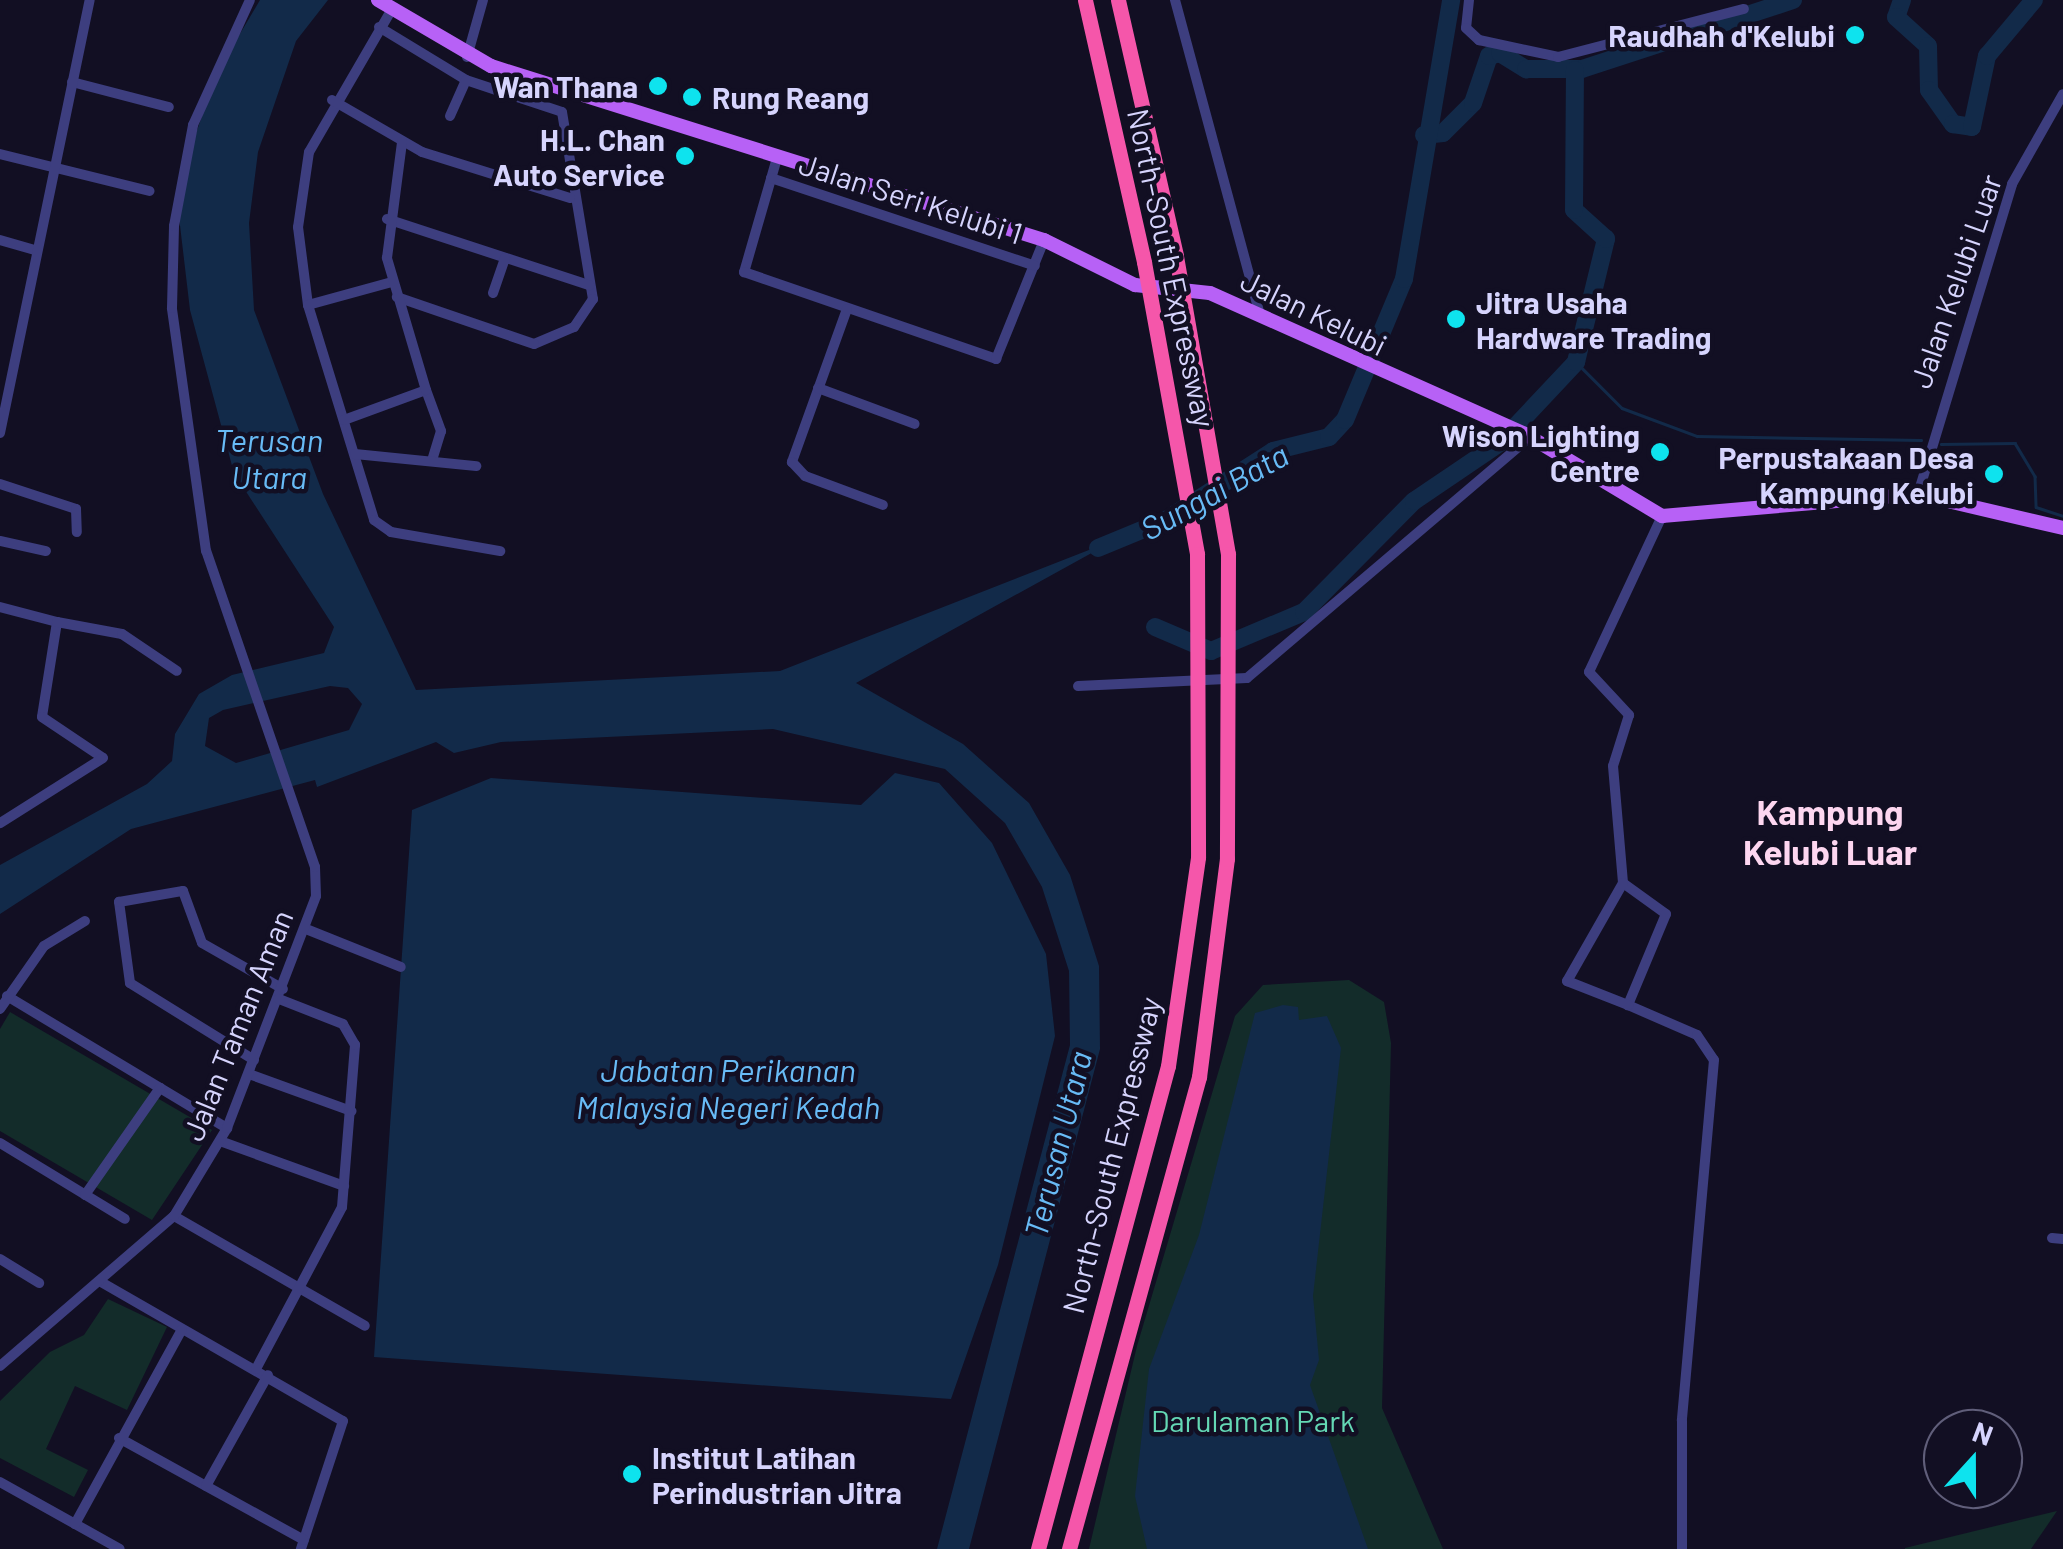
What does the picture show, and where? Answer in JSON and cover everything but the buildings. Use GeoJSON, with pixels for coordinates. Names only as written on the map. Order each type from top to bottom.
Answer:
{"type":"FeatureCollection","features":[{"type":"Feature","properties":{"kind":"highway","name":"North–South Expressway"},"geometry":{"type":"LineString","coordinates":[[1038,1549],[1168,1066],[1198,857],[1198,571],[1144,262],[1085,0]]}},
{"type":"Feature","properties":{"kind":"highway","name":"North–South Expressway"},"geometry":{"type":"LineString","coordinates":[[1070,1549],[1198,1077],[1227,859],[1228,554],[1176,256],[1118,0]]}},
{"type":"Feature","properties":{"kind":"main road","name":"Jalan Kelubi"},"geometry":{"type":"LineString","coordinates":[[378,0],[467,57],[491,66],[1044,240],[1129,283],[1197,290],[1348,361],[1528,436],[1662,516]]}},
{"type":"Feature","properties":{"kind":"main road"},"geometry":{"type":"LineString","coordinates":[[1662,516],[1918,494],[2063,528]]}},
{"type":"Feature","properties":{"kind":"street"},"geometry":{"type":"LineString","coordinates":[[0,432],[52,167],[90,0]]}},
{"type":"Feature","properties":{"kind":"street"},"geometry":{"type":"LineString","coordinates":[[467,57],[483,0]]}},
{"type":"Feature","properties":{"kind":"street"},"geometry":{"type":"LineString","coordinates":[[1175,0],[1260,317]]}},
{"type":"Feature","properties":{"kind":"street"},"geometry":{"type":"LineString","coordinates":[[1469,0],[1466,28],[1479,40],[1558,57],[1744,9]]}},
{"type":"Feature","properties":{"kind":"street","name":"Jalan Taman Aman"},"geometry":{"type":"LineString","coordinates":[[0,1366],[174,1216],[226,1128],[306,929],[315,867],[267,739],[198,521],[172,281],[193,125],[245,4]]}},
{"type":"Feature","properties":{"kind":"street"},"geometry":{"type":"LineString","coordinates":[[392,9],[332,100],[298,208],[308,305],[380,528],[500,551]]}},
{"type":"Feature","properties":{"kind":"street"},"geometry":{"type":"LineString","coordinates":[[378,26],[466,80],[562,112],[570,198],[589,285],[590,310],[543,344],[396,296]]}},
{"type":"Feature","properties":{"kind":"street"},"geometry":{"type":"LineString","coordinates":[[484,86],[491,66]]}},
{"type":"Feature","properties":{"kind":"street"},"geometry":{"type":"LineString","coordinates":[[450,116],[466,80]]}},
{"type":"Feature","properties":{"kind":"street"},"geometry":{"type":"LineString","coordinates":[[72,82],[170,107]]}},
{"type":"Feature","properties":{"kind":"street","name":"Jalan Kelubi Luar"},"geometry":{"type":"LineString","coordinates":[[1918,494],[2012,184],[2063,94]]}},
{"type":"Feature","properties":{"kind":"street"},"geometry":{"type":"LineString","coordinates":[[332,100],[402,142],[570,198]]}},
{"type":"Feature","properties":{"kind":"street"},"geometry":{"type":"LineString","coordinates":[[402,142],[387,219],[392,282],[441,431],[432,460]]}},
{"type":"Feature","properties":{"kind":"street"},"geometry":{"type":"LineString","coordinates":[[0,154],[148,191]]}},
{"type":"Feature","properties":{"kind":"street"},"geometry":{"type":"LineString","coordinates":[[777,158],[744,272],[1002,358],[1044,240]]}},
{"type":"Feature","properties":{"kind":"street","name":"Jalan Seri Kelubi 1"},"geometry":{"type":"LineString","coordinates":[[771,178],[1035,266]]}},
{"type":"Feature","properties":{"kind":"street"},"geometry":{"type":"LineString","coordinates":[[387,219],[589,285]]}},
{"type":"Feature","properties":{"kind":"street"},"geometry":{"type":"LineString","coordinates":[[0,240],[36,250]]}},
{"type":"Feature","properties":{"kind":"street"},"geometry":{"type":"LineString","coordinates":[[494,293],[505,258]]}},
{"type":"Feature","properties":{"kind":"street"},"geometry":{"type":"LineString","coordinates":[[308,305],[392,282]]}},
{"type":"Feature","properties":{"kind":"street"},"geometry":{"type":"LineString","coordinates":[[847,309],[818,388],[796,470],[883,505]]}},
{"type":"Feature","properties":{"kind":"street"},"geometry":{"type":"LineString","coordinates":[[818,388],[915,424]]}},
{"type":"Feature","properties":{"kind":"street"},"geometry":{"type":"LineString","coordinates":[[344,420],[426,390]]}},
{"type":"Feature","properties":{"kind":"street"},"geometry":{"type":"LineString","coordinates":[[1078,686],[1247,678],[1528,436]]}},
{"type":"Feature","properties":{"kind":"street"},"geometry":{"type":"LineString","coordinates":[[355,454],[476,466]]}},
{"type":"Feature","properties":{"kind":"street"},"geometry":{"type":"LineString","coordinates":[[0,484],[76,509],[77,532]]}},
{"type":"Feature","properties":{"kind":"street"},"geometry":{"type":"LineString","coordinates":[[1662,516],[1588,672],[1629,715],[1614,766],[1623,883],[1566,980],[1697,1036],[1714,1060],[1682,1421],[1682,1549]]}},
{"type":"Feature","properties":{"kind":"street"},"geometry":{"type":"LineString","coordinates":[[0,542],[46,551]]}},
{"type":"Feature","properties":{"kind":"street"},"geometry":{"type":"LineString","coordinates":[[0,607],[122,634],[177,670]]}},
{"type":"Feature","properties":{"kind":"street"},"geometry":{"type":"LineString","coordinates":[[0,824],[104,758],[42,716],[57,622]]}},
{"type":"Feature","properties":{"kind":"street"},"geometry":{"type":"LineString","coordinates":[[1623,883],[1666,914],[1628,1005]]}},
{"type":"Feature","properties":{"kind":"street"},"geometry":{"type":"LineString","coordinates":[[206,1486],[301,1289],[336,1226],[344,1186],[353,1031],[281,994],[202,943],[183,891],[118,902],[130,983],[254,1060]]}},
{"type":"Feature","properties":{"kind":"street"},"geometry":{"type":"LineString","coordinates":[[0,1009],[44,946],[84,921]]}},
{"type":"Feature","properties":{"kind":"street"},"geometry":{"type":"LineString","coordinates":[[306,929],[401,967]]}},
{"type":"Feature","properties":{"kind":"street"},"geometry":{"type":"LineString","coordinates":[[8,996],[226,1128]]}},
{"type":"Feature","properties":{"kind":"street"},"geometry":{"type":"LineString","coordinates":[[248,1074],[350,1111]]}},
{"type":"Feature","properties":{"kind":"street"},"geometry":{"type":"LineString","coordinates":[[85,1194],[160,1088]]}},
{"type":"Feature","properties":{"kind":"street"},"geometry":{"type":"LineString","coordinates":[[220,1141],[344,1186]]}},
{"type":"Feature","properties":{"kind":"street"},"geometry":{"type":"LineString","coordinates":[[1,1146],[125,1219]]}},
{"type":"Feature","properties":{"kind":"street"},"geometry":{"type":"LineString","coordinates":[[174,1216],[365,1326]]}},
{"type":"Feature","properties":{"kind":"street"},"geometry":{"type":"LineString","coordinates":[[0,1260],[40,1283]]}},
{"type":"Feature","properties":{"kind":"street"},"geometry":{"type":"LineString","coordinates":[[101,1282],[343,1421],[303,1544],[119,1438]]}},
{"type":"Feature","properties":{"kind":"street"},"geometry":{"type":"LineString","coordinates":[[75,1524],[182,1329]]}},
{"type":"Feature","properties":{"kind":"street"},"geometry":{"type":"LineString","coordinates":[[0,1482],[120,1549]]}},
{"type":"Feature","properties":{"kind":"green space","name":"Darulaman Park"},"geometry":{"type":"Polygon","coordinates":[[[1349,980],[1384,1002],[1391,1043],[1382,1408],[1443,1549],[1089,1549],[1137,1346],[1235,1016],[1263,985],[1349,980]]]}},
{"type":"Feature","properties":{"kind":"green space"},"geometry":{"type":"Polygon","coordinates":[[[10,1012],[212,1130],[152,1220],[0,1131],[0,1029],[10,1012]]]}},
{"type":"Feature","properties":{"kind":"green space"},"geometry":{"type":"Polygon","coordinates":[[[108,1299],[167,1327],[127,1410],[75,1386],[46,1449],[88,1470],[74,1497],[0,1458],[0,1401],[50,1352],[84,1335],[108,1299]]]}},
{"type":"Feature","properties":{"kind":"green space"},"geometry":{"type":"Polygon","coordinates":[[[2057,1511],[2031,1549],[1905,1549],[1905,1548],[2057,1511]]]}},
{"type":"Feature","properties":{"kind":"water","name":"Terusan Utara"},"geometry":{"type":"Polygon","coordinates":[[[260,0],[328,0],[296,41],[258,152],[249,223],[254,310],[323,494],[416,690],[780,671],[1117,539],[856,683],[963,744],[1029,803],[1070,875],[1099,966],[1100,1049],[969,1549],[937,1549],[1070,1045],[1069,971],[1042,887],[1005,823],[945,769],[773,729],[501,742],[454,753],[436,742],[317,787],[315,780],[131,829],[0,914],[0,865],[147,784],[172,761],[175,734],[199,694],[232,675],[324,653],[334,627],[234,473],[190,310],[179,217],[195,136],[218,71],[260,0]],[[330,686],[223,710],[209,718],[205,746],[236,763],[349,730],[362,704],[348,688],[330,686]]]}},
{"type":"Feature","properties":{"kind":"water","name":"Jabatan Perikanan Malaysia Negeri Kedah"},"geometry":{"type":"Polygon","coordinates":[[[895,773],[939,783],[992,843],[1046,954],[1055,1036],[998,1265],[951,1399],[374,1357],[412,810],[491,778],[861,805],[895,773]]]}},
{"type":"Feature","properties":{"kind":"water"},"geometry":{"type":"Polygon","coordinates":[[[1283,1005],[1298,1007],[1299,1020],[1327,1016],[1341,1048],[1313,1296],[1319,1360],[1310,1385],[1368,1549],[1147,1549],[1135,1496],[1149,1369],[1199,1235],[1255,1013],[1283,1005]]]}},
{"type":"Feature","properties":{"kind":"waterway","name":"Sungai Bata"},"geometry":{"type":"LineString","coordinates":[[1098,548],[1166,520],[1273,451],[1329,437],[1345,420],[1404,279],[1451,0]]}},
{"type":"Feature","properties":{"kind":"waterway"},"geometry":{"type":"LineString","coordinates":[[1424,135],[1443,133],[1473,103],[1489,56],[1500,53],[1526,69],[1582,69],[1793,0]]}},
{"type":"Feature","properties":{"kind":"waterway"},"geometry":{"type":"LineString","coordinates":[[1902,0],[1896,17],[1928,46],[1929,90],[1953,124],[1972,127],[1987,56],[2034,0]]}},
{"type":"Feature","properties":{"kind":"waterway"},"geometry":{"type":"LineString","coordinates":[[1155,627],[1211,651],[1304,612],[1414,501],[1501,442],[1576,362],[1606,239],[1574,210],[1575,70]]}},
{"type":"Feature","properties":{"kind":"waterway"},"geometry":{"type":"LineString","coordinates":[[1576,362],[1622,408],[1697,436],[1921,440]]}},
{"type":"Feature","properties":{"kind":"waterway"},"geometry":{"type":"LineString","coordinates":[[1941,444],[2015,443],[2035,476],[2036,507],[2063,516]]}},
{"type":"Feature","properties":{"kind":"place","name":"Raudhah d'Kelubi"},"geometry":{"type":"Point","coordinates":[1855,35]}},
{"type":"Feature","properties":{"kind":"place","name":"Wan Thana"},"geometry":{"type":"Point","coordinates":[658,86]}},
{"type":"Feature","properties":{"kind":"place","name":"Rung Reang"},"geometry":{"type":"Point","coordinates":[692,97]}},
{"type":"Feature","properties":{"kind":"place","name":"H.L. Chan Auto Service"},"geometry":{"type":"Point","coordinates":[685,156]}},
{"type":"Feature","properties":{"kind":"place","name":"Jitra Usaha Hardware Trading"},"geometry":{"type":"Point","coordinates":[1456,319]}},
{"type":"Feature","properties":{"kind":"place","name":"Wison Lighting Centre"},"geometry":{"type":"Point","coordinates":[1660,452]}},
{"type":"Feature","properties":{"kind":"place","name":"Perpustakaan Desa Kampung Kelubi"},"geometry":{"type":"Point","coordinates":[1994,474]}},
{"type":"Feature","properties":{"kind":"place","name":"Institut Latihan Perindustrian Jitra"},"geometry":{"type":"Point","coordinates":[632,1474]}},
{"type":"Feature","properties":{"kind":"district","name":"Kampung Kelubi Luar"},"geometry":{"type":"Point","coordinates":[1830,831]}}]}
